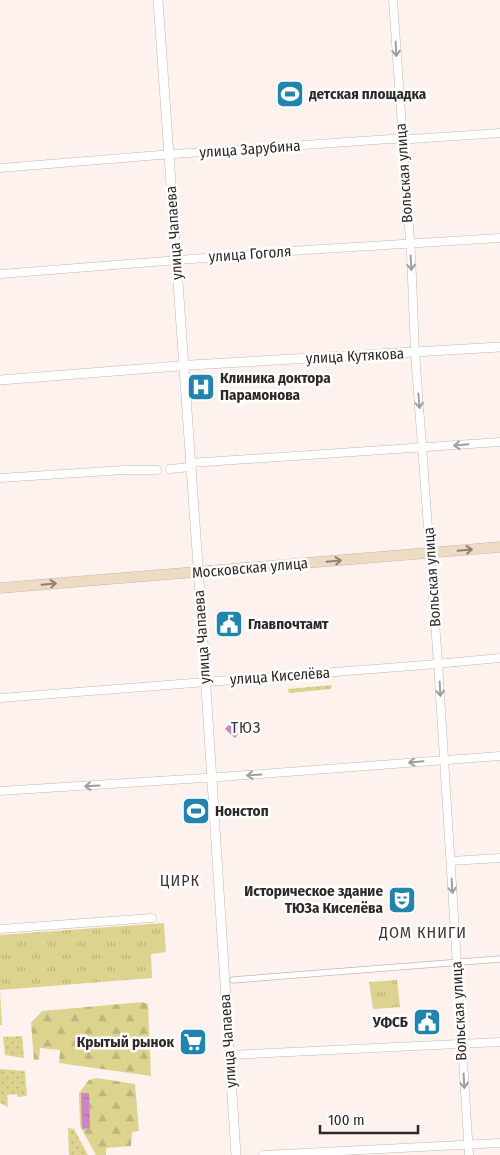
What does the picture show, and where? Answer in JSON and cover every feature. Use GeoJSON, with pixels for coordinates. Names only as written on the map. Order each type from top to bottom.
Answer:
{"type":"FeatureCollection","features":[{"type":"Feature","properties":{"kind":"main road","name":"Московская улица"},"geometry":{"type":"LineString","coordinates":[[0,588],[500,547]]}},
{"type":"Feature","properties":{"kind":"street","name":"улица Чапаева"},"geometry":{"type":"LineString","coordinates":[[158,0],[236,1155]]}},
{"type":"Feature","properties":{"kind":"street","name":"Вольская улица"},"geometry":{"type":"LineString","coordinates":[[393,0],[415,352],[451,861],[468,1155]]}},
{"type":"Feature","properties":{"kind":"street","name":"улица Зарубина"},"geometry":{"type":"LineString","coordinates":[[0,168],[169,154],[500,133]]}},
{"type":"Feature","properties":{"kind":"street","name":"улица Гоголя"},"geometry":{"type":"LineString","coordinates":[[0,274],[500,238]]}},
{"type":"Feature","properties":{"kind":"street","name":"улица Кутякова"},"geometry":{"type":"LineString","coordinates":[[0,380],[184,365],[500,347]]}},
{"type":"Feature","properties":{"kind":"street"},"geometry":{"type":"LineString","coordinates":[[170,469],[190,465],[500,442]]}},
{"type":"Feature","properties":{"kind":"street"},"geometry":{"type":"LineString","coordinates":[[0,478],[124,470],[156,470]]}},
{"type":"Feature","properties":{"kind":"street","name":"улица Киселёва"},"geometry":{"type":"LineString","coordinates":[[0,698],[500,658]]}},
{"type":"Feature","properties":{"kind":"street"},"geometry":{"type":"LineString","coordinates":[[0,791],[211,778],[500,756]]}},
{"type":"Feature","properties":{"kind":"street"},"geometry":{"type":"LineString","coordinates":[[451,861],[500,858]]}},
{"type":"Feature","properties":{"kind":"street"},"geometry":{"type":"LineString","coordinates":[[0,929],[152,918]]}},
{"type":"Feature","properties":{"kind":"street"},"geometry":{"type":"LineString","coordinates":[[232,980],[500,959]]}},
{"type":"Feature","properties":{"kind":"street"},"geometry":{"type":"LineString","coordinates":[[230,1055],[500,1042]]}},
{"type":"Feature","properties":{"kind":"street"},"geometry":{"type":"LineString","coordinates":[[263,1155],[500,1143]]}},
{"type":"Feature","properties":{"kind":"green space"},"geometry":{"type":"Polygon","coordinates":[[[332,685],[331,689],[289,693],[288,689],[332,685]]]}},
{"type":"Feature","properties":{"kind":"green space"},"geometry":{"type":"Polygon","coordinates":[[[164,923],[166,952],[151,954],[152,978],[0,990],[0,935],[164,923]]]}},
{"type":"Feature","properties":{"kind":"green space"},"geometry":{"type":"Polygon","coordinates":[[[397,980],[400,1007],[373,1009],[369,982],[397,980]]]}},
{"type":"Feature","properties":{"kind":"green space"},"geometry":{"type":"Polygon","coordinates":[[[0,990],[2,1025],[0,1025],[0,990]]]}},
{"type":"Feature","properties":{"kind":"green space"},"geometry":{"type":"Polygon","coordinates":[[[143,1002],[148,1004],[151,1076],[59,1063],[60,1050],[40,1048],[39,1060],[34,1060],[31,1023],[42,1011],[143,1002]]]}},
{"type":"Feature","properties":{"kind":"green space"},"geometry":{"type":"Polygon","coordinates":[[[22,1036],[24,1058],[5,1055],[3,1037],[22,1036]]]}},
{"type":"Feature","properties":{"kind":"green space"},"geometry":{"type":"Polygon","coordinates":[[[0,1069],[25,1071],[27,1096],[7,1095],[8,1107],[0,1103],[0,1069]]]}},
{"type":"Feature","properties":{"kind":"green space"},"geometry":{"type":"Polygon","coordinates":[[[97,1078],[135,1084],[139,1131],[132,1132],[131,1146],[106,1148],[106,1155],[96,1155],[80,1126],[79,1093],[89,1080],[97,1078]]]}},
{"type":"Feature","properties":{"kind":"green space"},"geometry":{"type":"Polygon","coordinates":[[[68,1128],[74,1129],[88,1155],[69,1155],[68,1128]]]}},
{"type":"Feature","properties":{"kind":"water"},"geometry":{"type":"Polygon","coordinates":[[[234,719],[244,728],[235,738],[225,729],[234,719]]]}},
{"type":"Feature","properties":{"kind":"water"},"geometry":{"type":"Polygon","coordinates":[[[81,1093],[89,1093],[90,1128],[82,1129],[81,1093]]]}},
{"type":"Feature","properties":{"kind":"place","name":"детская площадка"},"geometry":{"type":"Point","coordinates":[290,94]}},
{"type":"Feature","properties":{"kind":"place","name":"Клиника доктора Парамонова"},"geometry":{"type":"Point","coordinates":[201,387]}},
{"type":"Feature","properties":{"kind":"place","name":"Главпочтамт"},"geometry":{"type":"Point","coordinates":[229,624]}},
{"type":"Feature","properties":{"kind":"place","name":"Нонстоп"},"geometry":{"type":"Point","coordinates":[196,811]}},
{"type":"Feature","properties":{"kind":"place","name":"Историческое здание ТЮЗа Киселёва"},"geometry":{"type":"Point","coordinates":[402,900]}},
{"type":"Feature","properties":{"kind":"place","name":"УФСБ"},"geometry":{"type":"Point","coordinates":[427,1022]}},
{"type":"Feature","properties":{"kind":"place","name":"Крытый рынок"},"geometry":{"type":"Point","coordinates":[193,1042]}},
{"type":"Feature","properties":{"kind":"district","name":"ТЮЗ"},"geometry":{"type":"Point","coordinates":[246,727]}},
{"type":"Feature","properties":{"kind":"district","name":"ЦИРК"},"geometry":{"type":"Point","coordinates":[180,880]}},
{"type":"Feature","properties":{"kind":"district","name":"ДОМ КНИГИ"},"geometry":{"type":"Point","coordinates":[423,932]}}]}
